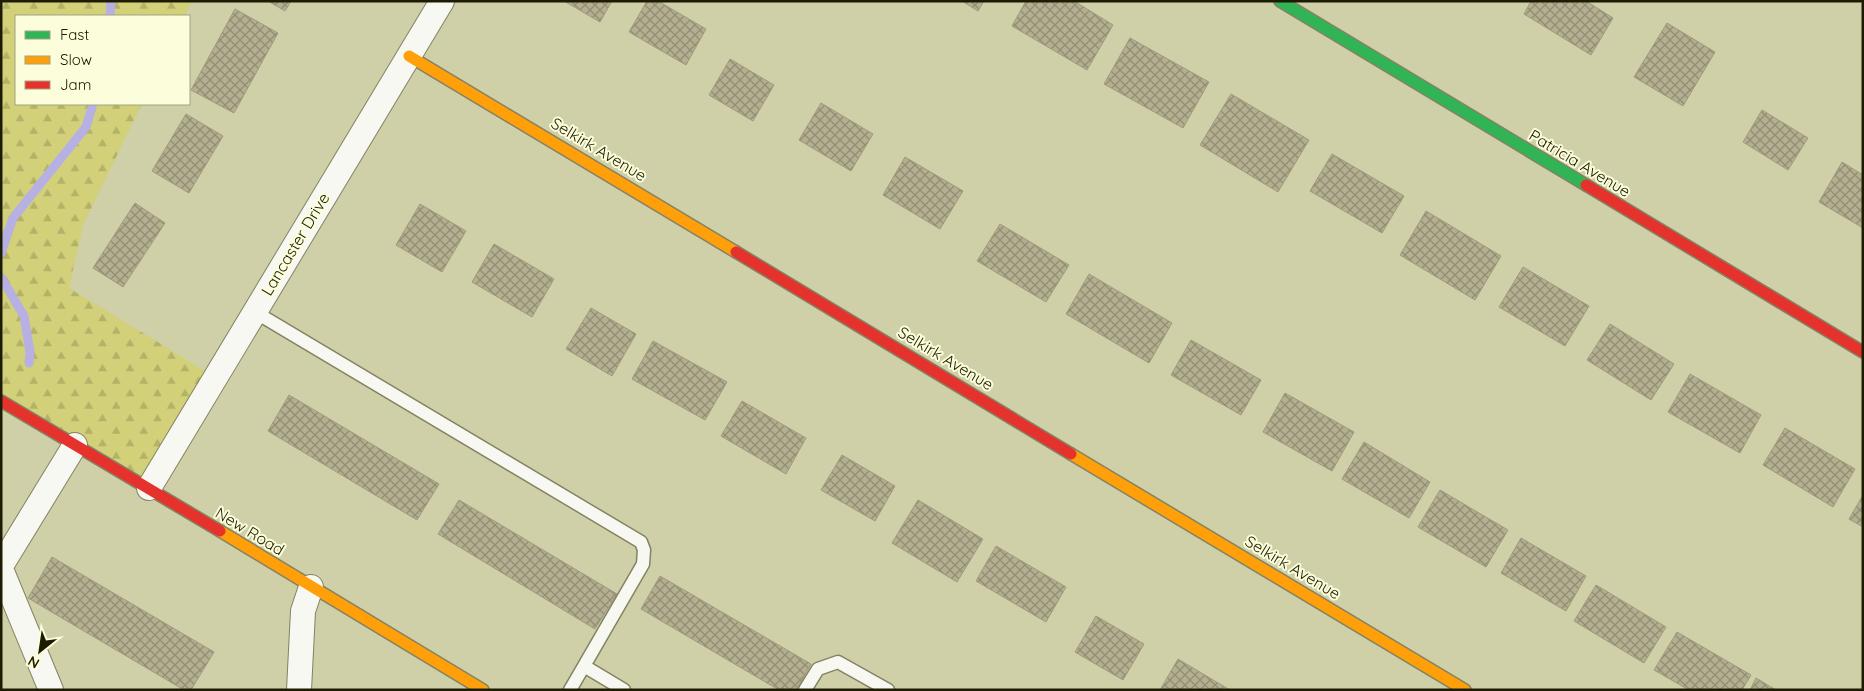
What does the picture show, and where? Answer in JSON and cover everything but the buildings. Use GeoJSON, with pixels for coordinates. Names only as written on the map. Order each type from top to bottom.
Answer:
{"type":"FeatureCollection","features":[{"type":"Feature","properties":{"kind":"street","name":"Lancaster Drive"},"geometry":{"type":"LineString","coordinates":[[149,488],[442,1]]}},
{"type":"Feature","properties":{"kind":"street","name":"Patricia Avenue"},"geometry":{"type":"LineString","coordinates":[[1280,1],[1863,352]]}},
{"type":"Feature","properties":{"kind":"street","name":"Selkirk Avenue"},"geometry":{"type":"LineString","coordinates":[[409,56],[1465,690]]}},
{"type":"Feature","properties":{"kind":"street","name":"New Road"},"geometry":{"type":"LineString","coordinates":[[1,401],[149,488],[482,690]]}},
{"type":"Feature","properties":{"kind":"street"},"geometry":{"type":"LineString","coordinates":[[51,690],[1,567],[75,445]]}},
{"type":"Feature","properties":{"kind":"street"},"geometry":{"type":"LineString","coordinates":[[299,690],[303,611],[311,587]]}},
{"type":"Feature","properties":{"kind":"lane"},"geometry":{"type":"LineString","coordinates":[[255,312],[641,542],[644,550],[643,564],[570,690]]}},
{"type":"Feature","properties":{"kind":"lane"},"geometry":{"type":"LineString","coordinates":[[805,690],[818,669],[838,662],[888,690]]}},
{"type":"Feature","properties":{"kind":"lane"},"geometry":{"type":"LineString","coordinates":[[584,666],[624,690]]}},
{"type":"Feature","properties":{"kind":"green space"},"geometry":{"type":"Polygon","coordinates":[[[1,1],[192,1],[185,15],[15,15],[15,105],[142,105],[83,225],[69,288],[215,377],[149,488],[1,401],[1,1]]]}},
{"type":"Feature","properties":{"kind":"waterway"},"geometry":{"type":"LineString","coordinates":[[110,15],[111,1]]}},
{"type":"Feature","properties":{"kind":"waterway"},"geometry":{"type":"LineString","coordinates":[[1,253],[13,218],[86,127],[93,105]]}},
{"type":"Feature","properties":{"kind":"waterway"},"geometry":{"type":"LineString","coordinates":[[1,277],[24,316],[30,352],[29,363]]}},
{"type":"Feature","properties":{"kind":"traffic: fast"},"geometry":{"type":"LineString","coordinates":[[1280,1],[1586,185]]}},
{"type":"Feature","properties":{"kind":"traffic: slow"},"geometry":{"type":"LineString","coordinates":[[409,56],[736,252]]}},
{"type":"Feature","properties":{"kind":"traffic: slow"},"geometry":{"type":"LineString","coordinates":[[1071,454],[1465,690]]}},
{"type":"Feature","properties":{"kind":"traffic: slow"},"geometry":{"type":"LineString","coordinates":[[220,531],[483,690]]}},
{"type":"Feature","properties":{"kind":"traffic: jam"},"geometry":{"type":"LineString","coordinates":[[1586,185],[1863,352]]}},
{"type":"Feature","properties":{"kind":"traffic: jam"},"geometry":{"type":"LineString","coordinates":[[736,252],[1071,454]]}},
{"type":"Feature","properties":{"kind":"traffic: jam"},"geometry":{"type":"LineString","coordinates":[[1,401],[220,531]]}}]}
